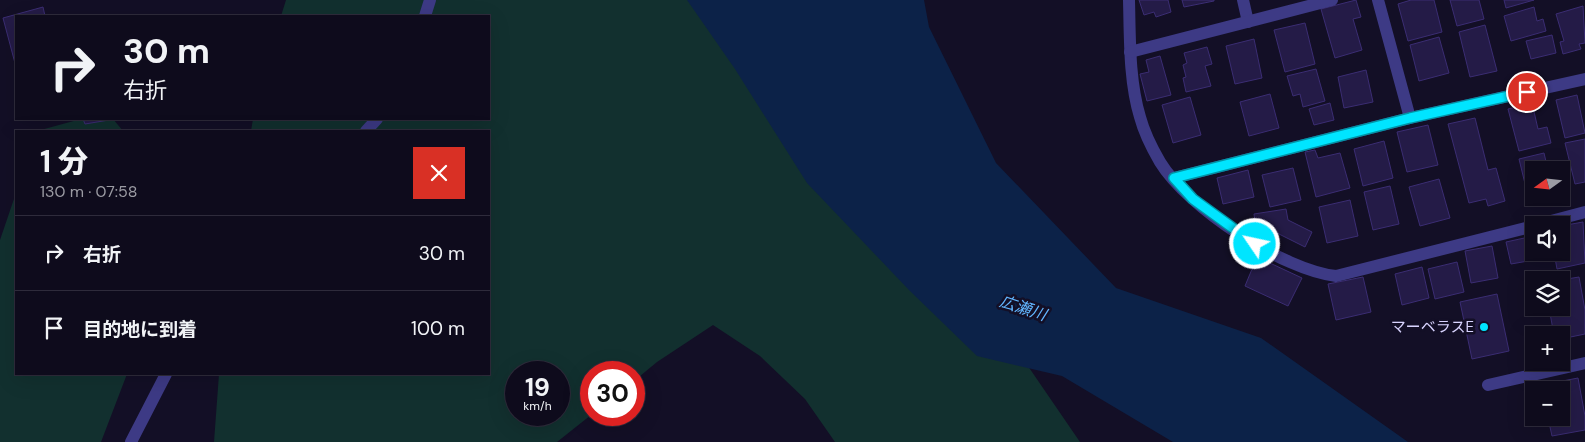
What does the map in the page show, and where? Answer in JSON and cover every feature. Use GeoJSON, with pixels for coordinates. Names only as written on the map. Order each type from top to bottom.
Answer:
{"type":"FeatureCollection","features":[{"type":"Feature","properties":{"kind":"street"},"geometry":{"type":"LineString","coordinates":[[425,15],[430,0]]}},
{"type":"Feature","properties":{"kind":"street"},"geometry":{"type":"LineString","coordinates":[[1129,0],[1130,52],[1140,118],[1161,163],[1200,204],[1255,244],[1295,264],[1323,274],[1350,273],[1525,228]]}},
{"type":"Feature","properties":{"kind":"street"},"geometry":{"type":"LineString","coordinates":[[1244,0],[1248,22]]}},
{"type":"Feature","properties":{"kind":"street"},"geometry":{"type":"LineString","coordinates":[[1130,52],[1332,0]]}},
{"type":"Feature","properties":{"kind":"street"},"geometry":{"type":"LineString","coordinates":[[1378,0],[1410,118]]}},
{"type":"Feature","properties":{"kind":"street"},"geometry":{"type":"LineString","coordinates":[[1174,178],[1410,118],[1585,79]]}},
{"type":"Feature","properties":{"kind":"street"},"geometry":{"type":"LineString","coordinates":[[367,130],[376,120]]}},
{"type":"Feature","properties":{"kind":"street"},"geometry":{"type":"LineString","coordinates":[[1570,216],[1585,212]]}},
{"type":"Feature","properties":{"kind":"street"},"geometry":{"type":"LineString","coordinates":[[1488,384],[1585,363]]}},
{"type":"Feature","properties":{"kind":"street"},"geometry":{"type":"LineString","coordinates":[[131,442],[165,375]]}},
{"type":"Feature","properties":{"kind":"green space"},"geometry":{"type":"Polygon","coordinates":[[[286,0],[899,0],[1019,353],[1080,442],[835,442],[805,399],[760,356],[713,325],[645,372],[645,361],[580,361],[580,424],[557,442],[214,442],[219,375],[490,375],[490,130],[251,130],[253,120],[490,120],[490,15],[281,15],[286,0]]]}},
{"type":"Feature","properties":{"kind":"green space"},"geometry":{"type":"Polygon","coordinates":[[[77,120],[114,120],[122,130],[41,130],[77,120]]]}},
{"type":"Feature","properties":{"kind":"green space"},"geometry":{"type":"Polygon","coordinates":[[[15,196],[15,375],[127,375],[101,442],[0,442],[0,240],[15,196]]]}},
{"type":"Feature","properties":{"kind":"water","name":"広瀬川"},"geometry":{"type":"Polygon","coordinates":[[[687,0],[924,0],[929,27],[996,163],[1116,288],[1261,338],[1408,442],[1173,442],[1062,376],[977,356],[909,290],[807,183],[735,69],[687,0]]]}},
{"type":"Feature","properties":{"kind":"building"},"geometry":{"type":"Polygon","coordinates":[[[1139,0],[1168,0],[1171,12],[1156,17],[1154,12],[1144,15],[1139,0]]]}},
{"type":"Feature","properties":{"kind":"building"},"geometry":{"type":"Polygon","coordinates":[[[1182,0],[1214,0],[1214,1],[1184,7],[1182,0]]]}},
{"type":"Feature","properties":{"kind":"building"},"geometry":{"type":"Polygon","coordinates":[[[1356,0],[1361,17],[1353,19],[1362,50],[1335,58],[1321,9],[1356,0]]]}},
{"type":"Feature","properties":{"kind":"building"},"geometry":{"type":"Polygon","coordinates":[[[1411,0],[1434,0],[1442,32],[1408,41],[1398,4],[1411,0]]]}},
{"type":"Feature","properties":{"kind":"building"},"geometry":{"type":"Polygon","coordinates":[[[1450,0],[1479,0],[1484,19],[1457,26],[1450,0]]]}},
{"type":"Feature","properties":{"kind":"building"},"geometry":{"type":"Polygon","coordinates":[[[1504,0],[1534,0],[1506,8],[1504,0]]]}},
{"type":"Feature","properties":{"kind":"building"},"geometry":{"type":"Polygon","coordinates":[[[1583,6],[1585,43],[1579,44],[1581,49],[1563,54],[1560,42],[1564,41],[1556,14],[1583,6]]]}},
{"type":"Feature","properties":{"kind":"building"},"geometry":{"type":"Polygon","coordinates":[[[43,7],[45,15],[15,15],[15,63],[3,18],[43,7]]]}},
{"type":"Feature","properties":{"kind":"building"},"geometry":{"type":"Polygon","coordinates":[[[1534,7],[1537,21],[1543,19],[1546,31],[1511,41],[1504,16],[1534,7]]]}},
{"type":"Feature","properties":{"kind":"building"},"geometry":{"type":"Polygon","coordinates":[[[1305,23],[1315,64],[1285,72],[1274,30],[1305,23]]]}},
{"type":"Feature","properties":{"kind":"building"},"geometry":{"type":"Polygon","coordinates":[[[1485,25],[1497,71],[1470,77],[1459,32],[1485,25]]]}},
{"type":"Feature","properties":{"kind":"building"},"geometry":{"type":"Polygon","coordinates":[[[1552,35],[1556,53],[1531,59],[1526,41],[1552,35]]]}},
{"type":"Feature","properties":{"kind":"building"},"geometry":{"type":"Polygon","coordinates":[[[1439,37],[1449,73],[1419,81],[1410,45],[1439,37]]]}},
{"type":"Feature","properties":{"kind":"building"},"geometry":{"type":"Polygon","coordinates":[[[1254,39],[1262,78],[1235,84],[1226,46],[1254,39]]]}},
{"type":"Feature","properties":{"kind":"building"},"geometry":{"type":"Polygon","coordinates":[[[1207,47],[1212,64],[1205,66],[1211,86],[1186,92],[1183,78],[1186,77],[1183,65],[1187,63],[1184,53],[1207,47]]]}},
{"type":"Feature","properties":{"kind":"building"},"geometry":{"type":"Polygon","coordinates":[[[1160,56],[1171,95],[1147,101],[1140,74],[1149,72],[1146,60],[1160,56]]]}},
{"type":"Feature","properties":{"kind":"building"},"geometry":{"type":"Polygon","coordinates":[[[1316,69],[1325,101],[1303,107],[1300,94],[1293,96],[1287,76],[1316,69]]]}},
{"type":"Feature","properties":{"kind":"building"},"geometry":{"type":"Polygon","coordinates":[[[1366,70],[1373,102],[1344,108],[1338,77],[1366,70]]]}},
{"type":"Feature","properties":{"kind":"building"},"geometry":{"type":"Polygon","coordinates":[[[1270,94],[1279,128],[1249,136],[1240,102],[1270,94]]]}},
{"type":"Feature","properties":{"kind":"building"},"geometry":{"type":"Polygon","coordinates":[[[1577,95],[1585,133],[1565,138],[1556,100],[1577,95]]]}},
{"type":"Feature","properties":{"kind":"building"},"geometry":{"type":"Polygon","coordinates":[[[1190,97],[1201,135],[1173,143],[1162,105],[1190,97]]]}},
{"type":"Feature","properties":{"kind":"building"},"geometry":{"type":"Polygon","coordinates":[[[1330,103],[1334,120],[1314,125],[1309,109],[1330,103]]]}},
{"type":"Feature","properties":{"kind":"building"},"geometry":{"type":"Polygon","coordinates":[[[1532,103],[1538,129],[1547,127],[1551,143],[1519,151],[1508,109],[1532,103]]]}},
{"type":"Feature","properties":{"kind":"building"},"geometry":{"type":"Polygon","coordinates":[[[1475,118],[1488,170],[1496,168],[1505,201],[1488,206],[1486,199],[1469,203],[1448,124],[1475,118]]]}},
{"type":"Feature","properties":{"kind":"building"},"geometry":{"type":"Polygon","coordinates":[[[83,120],[109,120],[85,124],[83,120]]]}},
{"type":"Feature","properties":{"kind":"building"},"geometry":{"type":"Polygon","coordinates":[[[1428,125],[1438,165],[1407,172],[1397,132],[1428,125]]]}},
{"type":"Feature","properties":{"kind":"building"},"geometry":{"type":"Polygon","coordinates":[[[1585,139],[1585,182],[1575,184],[1565,143],[1585,139]]]}},
{"type":"Feature","properties":{"kind":"building"},"geometry":{"type":"Polygon","coordinates":[[[1384,141],[1393,178],[1363,186],[1354,149],[1384,141]]]}},
{"type":"Feature","properties":{"kind":"building"},"geometry":{"type":"Polygon","coordinates":[[[1315,150],[1318,158],[1340,153],[1350,188],[1316,197],[1305,152],[1315,150]]]}},
{"type":"Feature","properties":{"kind":"building"},"geometry":{"type":"Polygon","coordinates":[[[1544,153],[1546,161],[1525,161],[1525,184],[1519,159],[1544,153]]]}},
{"type":"Feature","properties":{"kind":"building"},"geometry":{"type":"Polygon","coordinates":[[[1293,168],[1301,200],[1270,207],[1262,175],[1293,168]]]}},
{"type":"Feature","properties":{"kind":"building"},"geometry":{"type":"Polygon","coordinates":[[[1248,170],[1254,197],[1223,204],[1217,178],[1248,170]]]}},
{"type":"Feature","properties":{"kind":"building"},"geometry":{"type":"Polygon","coordinates":[[[1439,179],[1450,218],[1420,226],[1409,187],[1439,179]]]}},
{"type":"Feature","properties":{"kind":"building"},"geometry":{"type":"Polygon","coordinates":[[[1390,186],[1399,224],[1373,230],[1364,192],[1390,186]]]}},
{"type":"Feature","properties":{"kind":"building"},"geometry":{"type":"Polygon","coordinates":[[[1350,200],[1358,236],[1327,243],[1319,207],[1350,200]]]}},
{"type":"Feature","properties":{"kind":"building"},"geometry":{"type":"Polygon","coordinates":[[[1286,209],[1288,220],[1312,232],[1305,247],[1255,222],[1254,214],[1286,209]]]}},
{"type":"Feature","properties":{"kind":"building"},"geometry":{"type":"Polygon","coordinates":[[[1583,222],[1585,263],[1557,269],[1556,261],[1570,261],[1570,224],[1583,222]]]}},
{"type":"Feature","properties":{"kind":"building"},"geometry":{"type":"Polygon","coordinates":[[[1525,238],[1525,261],[1528,261],[1511,264],[1506,242],[1525,238]]]}},
{"type":"Feature","properties":{"kind":"building"},"geometry":{"type":"Polygon","coordinates":[[[1492,246],[1498,278],[1471,283],[1465,251],[1492,246]]]}},
{"type":"Feature","properties":{"kind":"building"},"geometry":{"type":"Polygon","coordinates":[[[1257,257],[1302,278],[1288,306],[1245,286],[1257,257]]]}},
{"type":"Feature","properties":{"kind":"building"},"geometry":{"type":"Polygon","coordinates":[[[1457,262],[1464,292],[1435,299],[1428,269],[1457,262]]]}},
{"type":"Feature","properties":{"kind":"building"},"geometry":{"type":"Polygon","coordinates":[[[1422,267],[1429,298],[1402,305],[1395,274],[1422,267]]]}},
{"type":"Feature","properties":{"kind":"building"},"geometry":{"type":"Polygon","coordinates":[[[1363,277],[1371,312],[1336,320],[1328,284],[1363,277]]]}},
{"type":"Feature","properties":{"kind":"building"},"geometry":{"type":"Polygon","coordinates":[[[1579,277],[1585,310],[1585,334],[1570,337],[1570,326],[1552,326],[1550,316],[1570,316],[1570,278],[1579,277]]]}},
{"type":"Feature","properties":{"kind":"building","name":"マーベラスE"},"geometry":{"type":"Polygon","coordinates":[[[1497,294],[1509,351],[1472,359],[1460,302],[1497,294]]]}},
{"type":"Feature","properties":{"kind":"building"},"geometry":{"type":"Polygon","coordinates":[[[1578,378],[1585,416],[1585,430],[1552,436],[1550,426],[1570,426],[1570,381],[1563,381],[1578,378]]]}},
{"type":"Feature","properties":{"kind":"place","name":"マーベラスE"},"geometry":{"type":"Point","coordinates":[1484,327]}},
{"type":"Feature","properties":{"kind":"route"},"geometry":{"type":"LineString","coordinates":[[1255,244],[1220,221],[1193,199],[1174,178],[1410,118],[1527,92]]}}]}
